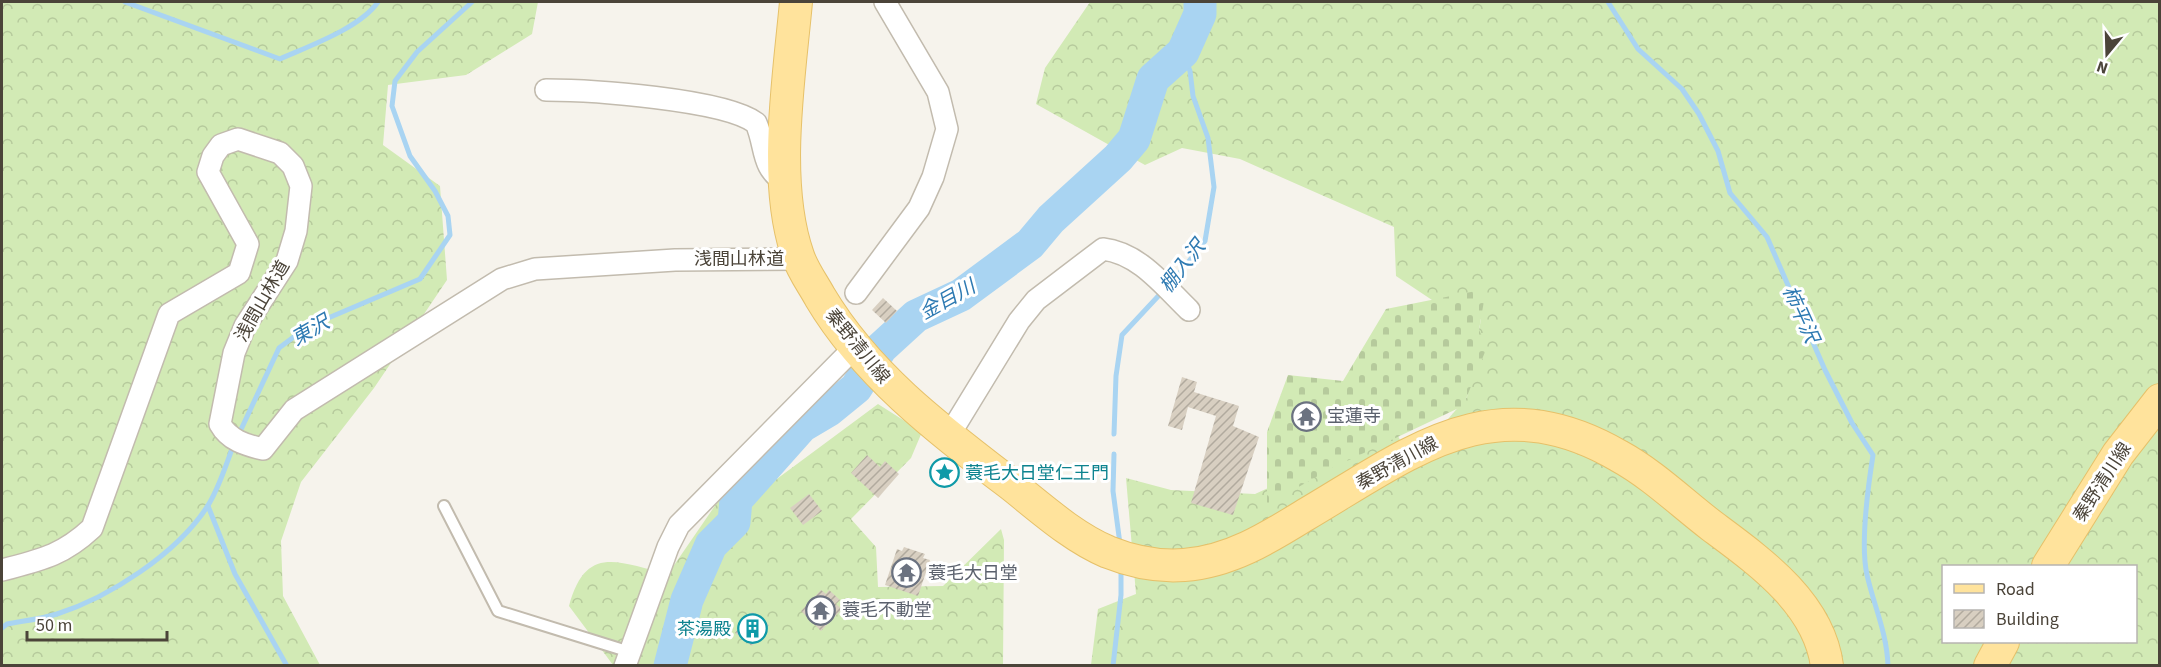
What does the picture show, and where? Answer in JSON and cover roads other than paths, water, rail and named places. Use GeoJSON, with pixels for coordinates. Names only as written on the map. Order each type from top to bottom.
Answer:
{"type":"FeatureCollection","features":[{"type":"Feature","properties":{"kind":"main road","name":"秦野清川線"},"geometry":{"type":"LineString","coordinates":[[796,2],[784,135],[790,222],[799,259],[833,318],[859,352],[891,386],[948,437],[1068,529],[1123,557],[1183,565],[1208,562],[1269,537],[1427,444],[1461,431],[1523,424],[1564,433],[1620,456],[1763,564],[1814,624],[1827,666]]}},
{"type":"Feature","properties":{"kind":"main road","name":"秦野清川線"},"geometry":{"type":"LineString","coordinates":[[2049,565],[2118,454],[2160,400]]}},
{"type":"Feature","properties":{"kind":"main road"},"geometry":{"type":"LineString","coordinates":[[1990,666],[2002,643]]}},
{"type":"Feature","properties":{"kind":"street"},"geometry":{"type":"LineString","coordinates":[[856,293],[920,208],[933,177],[947,129],[938,92],[885,2]]}},
{"type":"Feature","properties":{"kind":"street"},"geometry":{"type":"LineString","coordinates":[[546,90],[620,94],[736,113],[756,123],[768,167],[773,175],[786,183]]}},
{"type":"Feature","properties":{"kind":"street","name":"浅間山林道"},"geometry":{"type":"LineString","coordinates":[[2,570],[37,561],[72,547],[92,528],[169,314],[239,273],[248,244],[208,172],[220,145],[238,139],[280,153],[293,166],[301,186],[296,231],[287,261],[245,326],[234,353],[219,424],[226,435],[246,446],[263,449],[294,410],[502,279],[535,269],[675,260],[799,259]]}},
{"type":"Feature","properties":{"kind":"street"},"geometry":{"type":"LineString","coordinates":[[948,437],[1019,321],[1036,300],[1103,249],[1120,251],[1146,268],[1190,310]]}},
{"type":"Feature","properties":{"kind":"street"},"geometry":{"type":"LineString","coordinates":[[627,659],[668,547],[679,525],[859,352]]}},
{"type":"Feature","properties":{"kind":"lane"},"geometry":{"type":"LineString","coordinates":[[444,506],[498,611],[627,659]]}},
{"type":"Feature","properties":{"kind":"waterway"},"geometry":{"type":"LineString","coordinates":[[125,2],[280,59],[347,28],[378,2]]}},
{"type":"Feature","properties":{"kind":"waterway","name":"東沢"},"geometry":{"type":"LineString","coordinates":[[238,436],[279,348],[307,327],[420,279],[450,235],[448,216],[435,191],[410,156],[392,106],[395,81],[417,52],[472,2]]}},
{"type":"Feature","properties":{"kind":"waterway","name":"金目川"},"geometry":{"type":"LineString","coordinates":[[670,666],[687,600],[711,545],[734,522],[736,500],[802,426],[829,410],[856,388],[881,348],[916,316],[961,295],[1030,244],[1051,219],[1118,158],[1134,139],[1153,79],[1183,52],[1200,14],[1200,2]]}},
{"type":"Feature","properties":{"kind":"waterway","name":"柿平沢"},"geometry":{"type":"LineString","coordinates":[[1608,2],[1638,49],[1682,89],[1699,114],[1718,151],[1730,193],[1767,237],[1825,370],[1852,423],[1873,455],[1864,548],[1867,575],[1880,620],[1888,666]]}},
{"type":"Feature","properties":{"kind":"waterway","name":"棚入沢"},"geometry":{"type":"LineString","coordinates":[[1170,285],[1205,241],[1214,187],[1208,138],[1193,96],[1190,71],[1183,52]]}},
{"type":"Feature","properties":{"kind":"waterway","name":"棚入沢"},"geometry":{"type":"LineString","coordinates":[[1114,434],[1116,376],[1122,335],[1163,291]]}},
{"type":"Feature","properties":{"kind":"waterway","name":"東沢"},"geometry":{"type":"LineString","coordinates":[[2,628],[7,624],[51,616],[98,597],[120,585],[160,557],[194,524],[207,507],[219,484],[234,444]]}},
{"type":"Feature","properties":{"kind":"waterway","name":"棚入沢"},"geometry":{"type":"LineString","coordinates":[[1114,454],[1113,491],[1120,544]]}},
{"type":"Feature","properties":{"kind":"waterway"},"geometry":{"type":"LineString","coordinates":[[208,506],[235,574],[287,666]]}},
{"type":"Feature","properties":{"kind":"waterway","name":"棚入沢"},"geometry":{"type":"LineString","coordinates":[[1113,666],[1121,595],[1121,569]]}},
{"type":"Feature","properties":{"kind":"place","name":"宝蓮寺"},"geometry":{"type":"Point","coordinates":[1306,416]}},
{"type":"Feature","properties":{"kind":"place","name":"蓑毛大日堂仁王門"},"geometry":{"type":"Point","coordinates":[944,473]}},
{"type":"Feature","properties":{"kind":"place","name":"蓑毛大日堂"},"geometry":{"type":"Point","coordinates":[907,573]}},
{"type":"Feature","properties":{"kind":"place","name":"蓑毛不動堂"},"geometry":{"type":"Point","coordinates":[821,610]}},
{"type":"Feature","properties":{"kind":"place","name":"茶湯殿"},"geometry":{"type":"Point","coordinates":[752,629]}}]}
